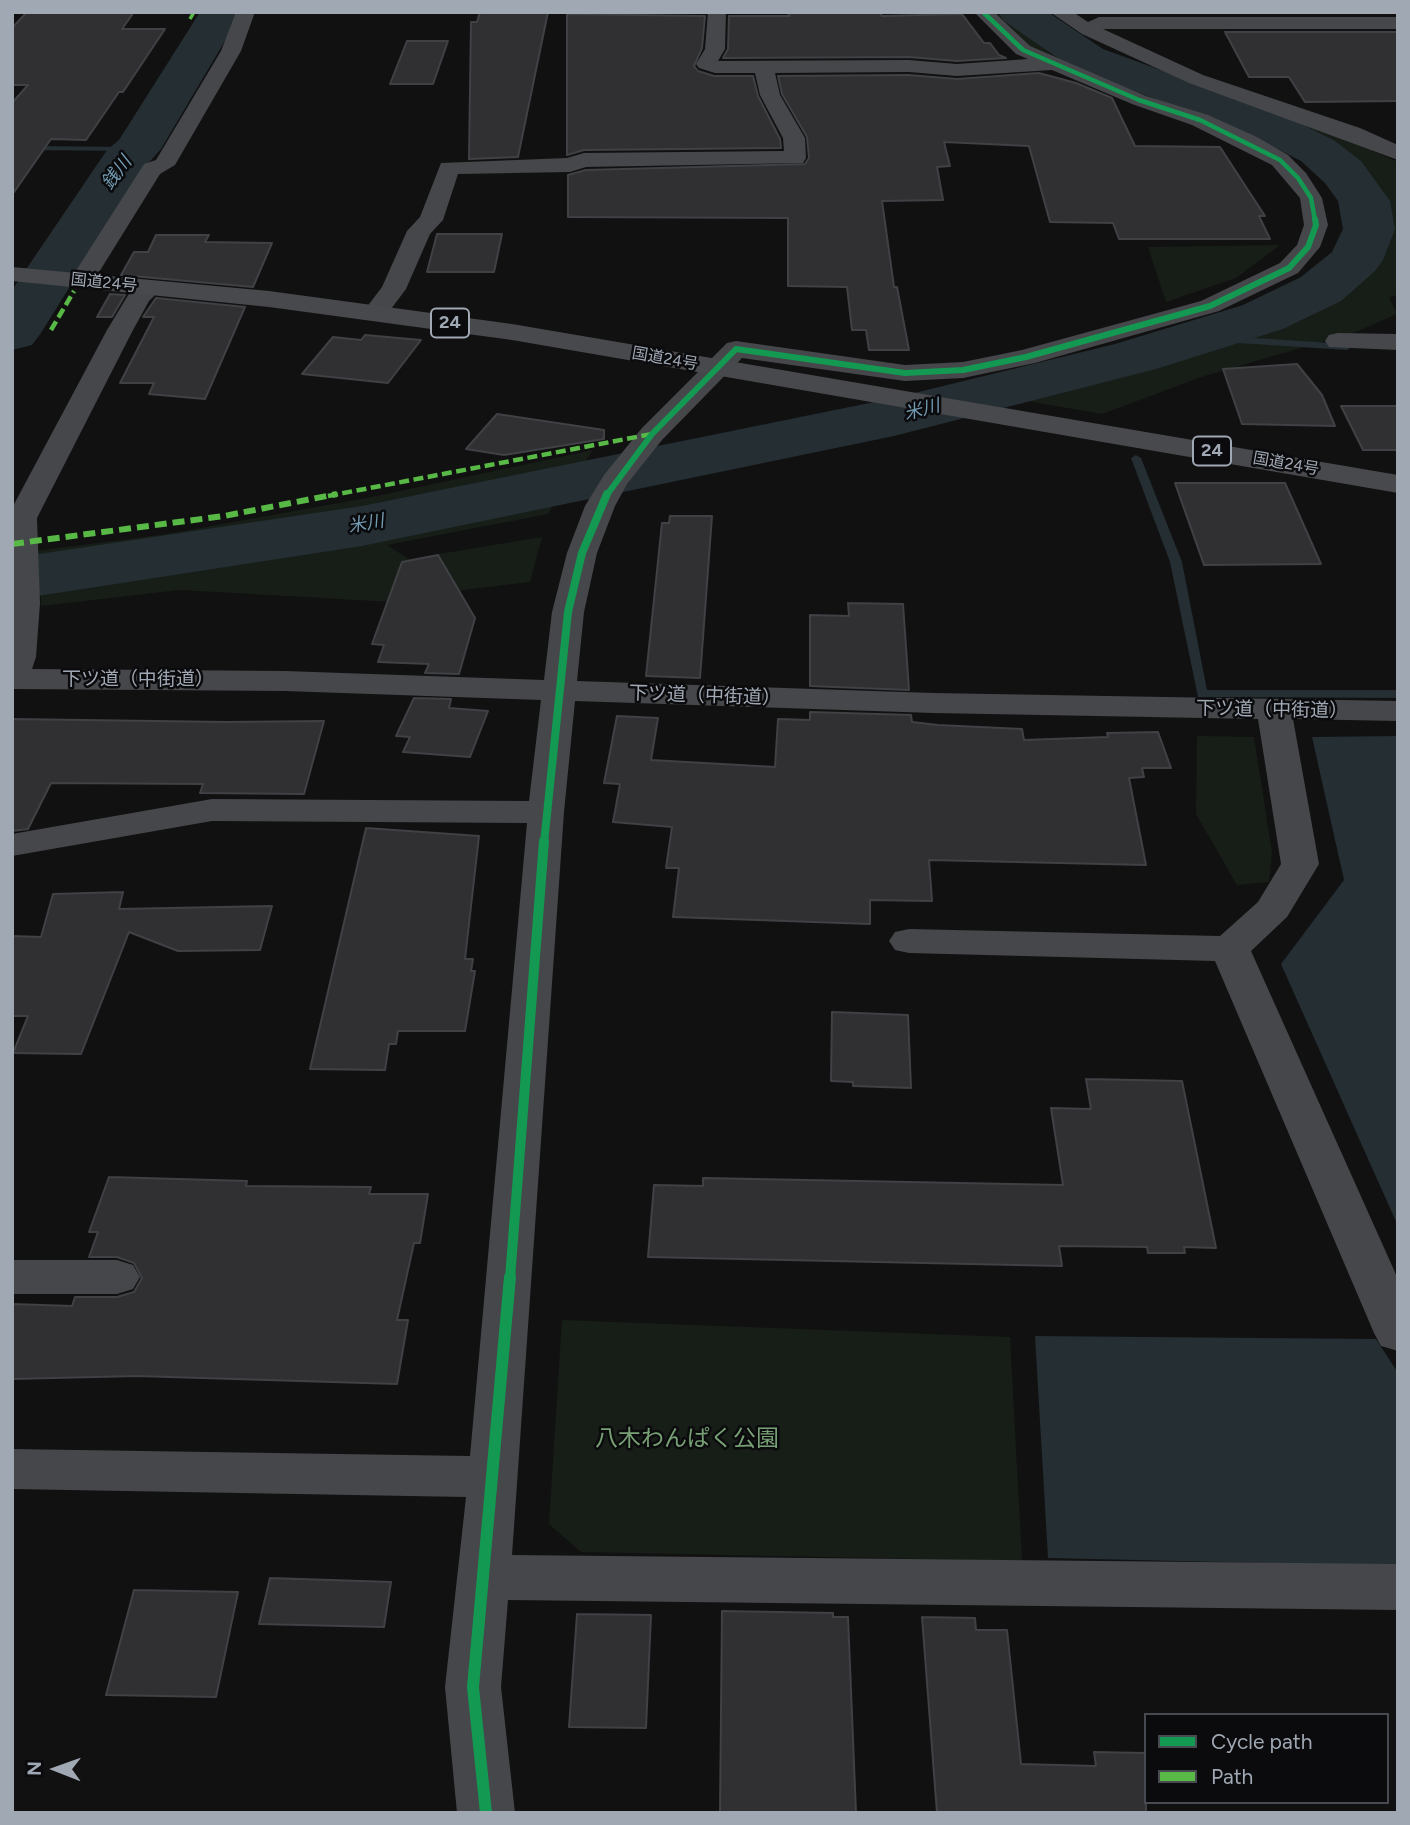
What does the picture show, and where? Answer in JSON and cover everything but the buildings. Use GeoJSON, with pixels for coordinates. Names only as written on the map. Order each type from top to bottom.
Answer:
{"type":"FeatureCollection","features":[{"type":"Feature","properties":{"kind":"highway","name":"国道24号"},"geometry":{"type":"LineString","coordinates":[[13,274],[376,312],[1027,419],[1398,484]]}},
{"type":"Feature","properties":{"kind":"street"},"geometry":{"type":"LineString","coordinates":[[79,280],[152,169],[164,165],[230,51],[246,12]]}},
{"type":"Feature","properties":{"kind":"street"},"geometry":{"type":"LineString","coordinates":[[717,12],[715,49],[706,64],[715,67],[909,66],[957,70],[1065,68],[1147,60]]}},
{"type":"Feature","properties":{"kind":"street"},"geometry":{"type":"LineString","coordinates":[[1059,12],[1147,60],[1352,133],[1398,153]]}},
{"type":"Feature","properties":{"kind":"street"},"geometry":{"type":"LineString","coordinates":[[483,1810],[473,1687],[494,1477],[546,812],[568,612],[582,553],[600,506],[614,481],[663,421],[736,349],[905,373],[963,370],[1026,357],[1210,306],[1289,268],[1308,247],[1316,225],[1311,198],[1280,160],[1249,142],[1200,120],[1023,50],[980,14]]}},
{"type":"Feature","properties":{"kind":"street"},"geometry":{"type":"LineString","coordinates":[[1088,30],[1100,23],[1192,17],[1351,17],[1398,23]]}},
{"type":"Feature","properties":{"kind":"street"},"geometry":{"type":"LineString","coordinates":[[376,312],[394,289],[419,231],[431,220],[449,168],[570,165],[584,160],[795,158],[794,138],[770,94],[764,67]]}},
{"type":"Feature","properties":{"kind":"street"},"geometry":{"type":"LineString","coordinates":[[12,679],[20,657],[24,603],[22,517],[126,319],[139,297],[150,288]]}},
{"type":"Feature","properties":{"kind":"street"},"geometry":{"type":"LineString","coordinates":[[1338,341],[1398,342]]}},
{"type":"Feature","properties":{"kind":"street","name":"下ツ道（中街道）"},"geometry":{"type":"LineString","coordinates":[[12,679],[285,681],[1274,711],[1398,711]]}},
{"type":"Feature","properties":{"kind":"street"},"geometry":{"type":"LineString","coordinates":[[909,941],[1230,949],[1273,909],[1300,864],[1274,711]]}},
{"type":"Feature","properties":{"kind":"street"},"geometry":{"type":"LineString","coordinates":[[12,845],[212,810],[546,812]]}},
{"type":"Feature","properties":{"kind":"street"},"geometry":{"type":"LineString","coordinates":[[1230,949],[1398,1333]]}},
{"type":"Feature","properties":{"kind":"street"},"geometry":{"type":"LineString","coordinates":[[12,1277],[117,1277]]}},
{"type":"Feature","properties":{"kind":"street"},"geometry":{"type":"LineString","coordinates":[[12,1469],[494,1477]]}},
{"type":"Feature","properties":{"kind":"street"},"geometry":{"type":"LineString","coordinates":[[483,1577],[1398,1587]]}},
{"type":"Feature","properties":{"kind":"green space"},"geometry":{"type":"Polygon","coordinates":[[[991,12],[1004,12],[1081,60],[1055,60],[1029,46],[991,12]]]}},
{"type":"Feature","properties":{"kind":"green space"},"geometry":{"type":"Polygon","coordinates":[[[1151,70],[1332,133],[1398,162],[1398,295],[1389,297],[1397,314],[1356,332],[1201,377],[1102,414],[1010,398],[1060,386],[1280,317],[1322,296],[1361,269],[1380,243],[1376,209],[1349,163],[1294,133],[1237,108],[1176,90],[1134,71],[1151,70]]]}},
{"type":"Feature","properties":{"kind":"green space"},"geometry":{"type":"Polygon","coordinates":[[[1280,245],[1236,278],[1166,302],[1148,247],[1280,245]]]}},
{"type":"Feature","properties":{"kind":"green space"},"geometry":{"type":"Polygon","coordinates":[[[593,450],[576,475],[506,491],[324,526],[12,570],[12,554],[167,534],[372,497],[593,450]]]}},
{"type":"Feature","properties":{"kind":"green space"},"geometry":{"type":"Polygon","coordinates":[[[556,500],[548,514],[387,545],[409,559],[542,537],[530,582],[455,591],[447,605],[180,590],[41,606],[41,586],[301,549],[556,500]]]}},
{"type":"Feature","properties":{"kind":"green space"},"geometry":{"type":"Polygon","coordinates":[[[1197,736],[1254,737],[1272,852],[1269,882],[1237,885],[1196,814],[1197,736]]]}},
{"type":"Feature","properties":{"kind":"green space","name":"八木わんぱく公園"},"geometry":{"type":"Polygon","coordinates":[[[562,1320],[1010,1337],[1022,1561],[581,1552],[549,1524],[562,1320]]]}},
{"type":"Feature","properties":{"kind":"shaded area"},"geometry":{"type":"Polygon","coordinates":[[[1398,736],[1398,1226],[1281,964],[1344,880],[1312,737],[1398,736]]]}},
{"type":"Feature","properties":{"kind":"shaded area"},"geometry":{"type":"Polygon","coordinates":[[[1035,1336],[1376,1339],[1398,1373],[1398,1566],[1048,1558],[1035,1336]]]}},
{"type":"Feature","properties":{"kind":"waterway","name":"銭川"},"geometry":{"type":"LineString","coordinates":[[12,333],[124,160],[137,149],[221,12]]}},
{"type":"Feature","properties":{"kind":"waterway","name":"米川"},"geometry":{"type":"LineString","coordinates":[[12,579],[362,526],[894,417],[1135,357],[1263,317],[1321,289],[1356,260],[1369,229],[1364,201],[1343,172],[1318,151],[1267,125],[1087,58],[1019,12]]}},
{"type":"Feature","properties":{"kind":"waterway"},"geometry":{"type":"LineString","coordinates":[[27,148],[137,149]]}},
{"type":"Feature","properties":{"kind":"waterway"},"geometry":{"type":"LineString","coordinates":[[1217,330],[1238,340],[1347,347]]}},
{"type":"Feature","properties":{"kind":"waterway"},"geometry":{"type":"LineString","coordinates":[[1136,458],[1176,562],[1202,694],[1398,694]]}},
{"type":"Feature","properties":{"kind":"marked path"},"geometry":{"type":"LineString","coordinates":[[190,19],[194,12]]}},
{"type":"Feature","properties":{"kind":"marked path"},"geometry":{"type":"LineString","coordinates":[[51,330],[74,291]]}},
{"type":"Feature","properties":{"kind":"marked path"},"geometry":{"type":"LineString","coordinates":[[12,544],[224,516],[652,434]]}},
{"type":"Feature","properties":{"kind":"cycle path"},"geometry":{"type":"LineString","coordinates":[[486,1813],[483,1806],[473,1687],[494,1477],[546,812],[568,612],[582,553],[600,506],[614,481],[652,434],[736,349],[905,373],[963,370],[1026,357],[1210,306],[1289,268],[1308,247],[1316,225],[1311,198],[1298,178],[1280,160],[1249,142],[1200,120],[1139,100],[1023,50],[983,12]]}}]}
